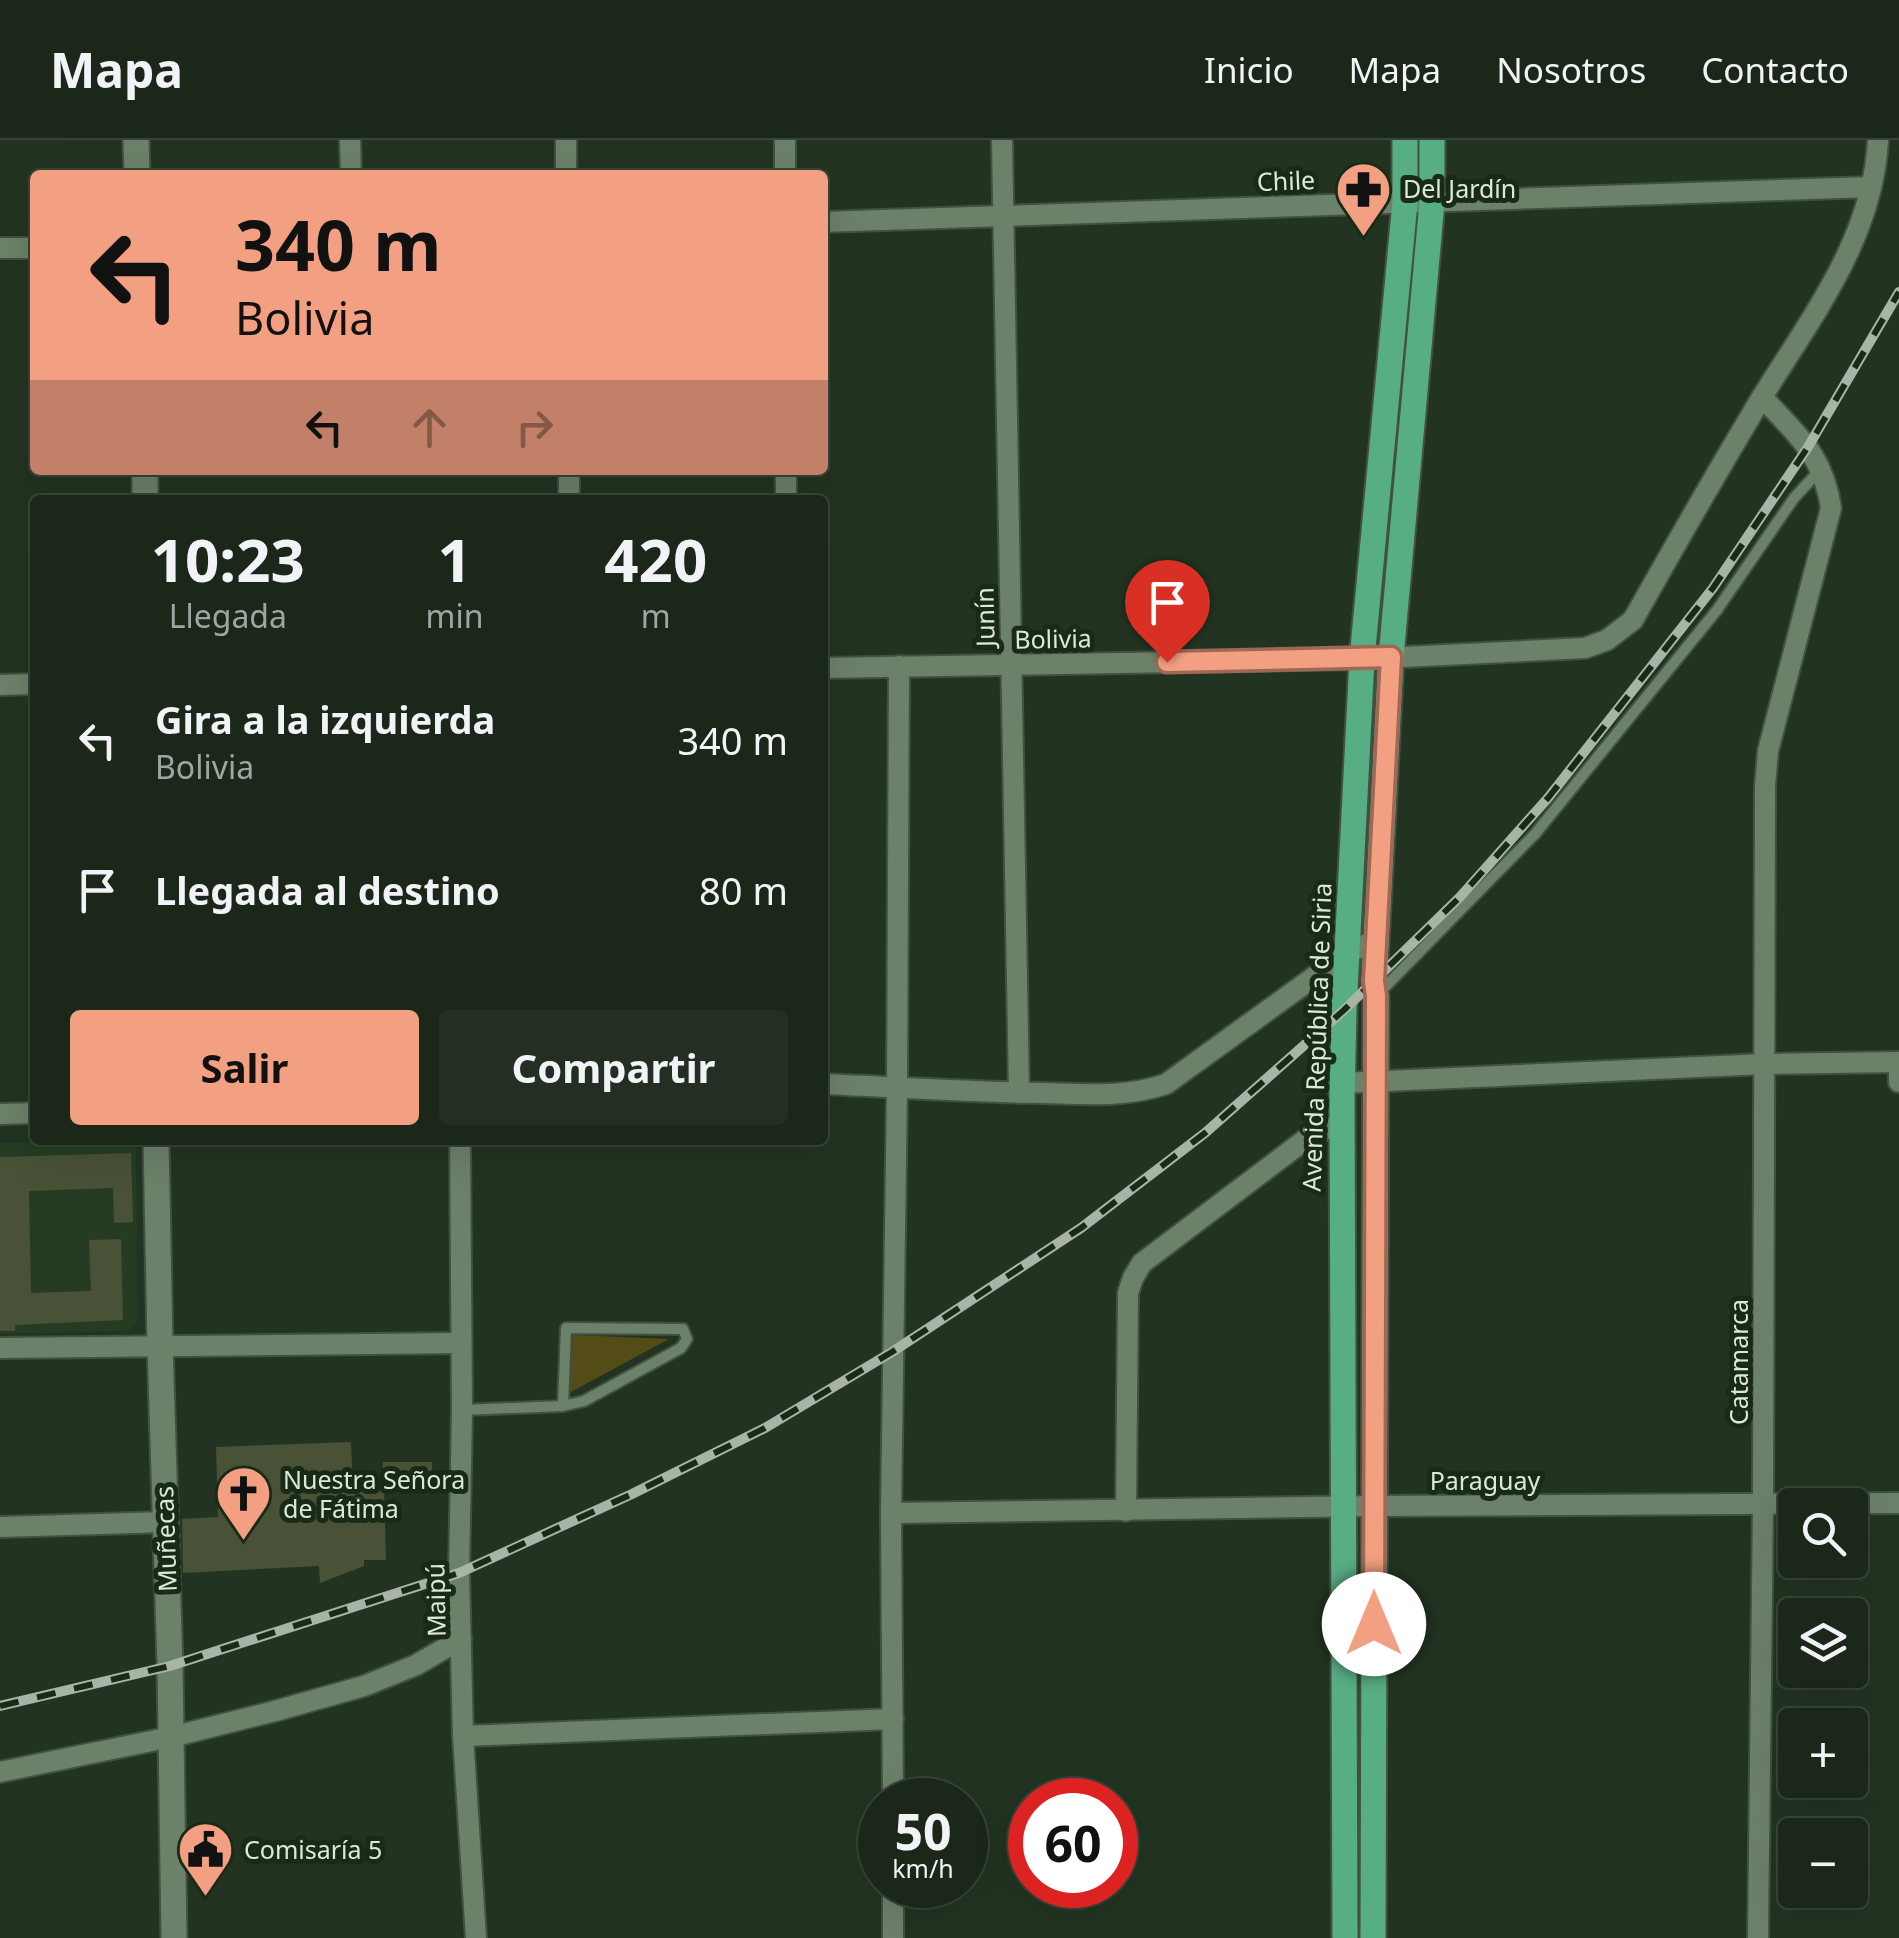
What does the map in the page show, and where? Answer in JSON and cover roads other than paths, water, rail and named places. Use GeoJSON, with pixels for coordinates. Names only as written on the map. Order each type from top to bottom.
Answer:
{"type":"FeatureCollection","features":[{"type":"Feature","properties":{"kind":"main road","name":"Avenida República de Siria"},"geometry":{"type":"LineString","coordinates":[[1345,1938],[1342,1083],[1362,659],[1405,202],[1405,140]]}},
{"type":"Feature","properties":{"kind":"main road"},"geometry":{"type":"LineString","coordinates":[[1373,1938],[1374,981],[1391,657],[1432,202],[1432,140]]}},
{"type":"Feature","properties":{"kind":"street"},"geometry":{"type":"LineString","coordinates":[[136,140],[137,170]]}},
{"type":"Feature","properties":{"kind":"street"},"geometry":{"type":"LineString","coordinates":[[350,140],[351,170]]}},
{"type":"Feature","properties":{"kind":"street"},"geometry":{"type":"LineString","coordinates":[[566,140],[566,170]]}},
{"type":"Feature","properties":{"kind":"street"},"geometry":{"type":"LineString","coordinates":[[785,140],[785,170]]}},
{"type":"Feature","properties":{"kind":"street","name":"Junín"},"geometry":{"type":"LineString","coordinates":[[1002,140],[1019,1093]]}},
{"type":"Feature","properties":{"kind":"street"},"geometry":{"type":"LineString","coordinates":[[1821,469],[1808,446],[1762,397],[1810,323],[1856,238],[1871,187],[1878,140]]}},
{"type":"Feature","properties":{"kind":"street","name":"Chile"},"geometry":{"type":"LineString","coordinates":[[828,222],[1871,187]]}},
{"type":"Feature","properties":{"kind":"street"},"geometry":{"type":"LineString","coordinates":[[0,248],[30,248]]}},
{"type":"Feature","properties":{"kind":"street","name":"Bolivia"},"geometry":{"type":"LineString","coordinates":[[828,668],[1362,659],[1585,648],[1607,640],[1633,620],[1762,397]]}},
{"type":"Feature","properties":{"kind":"street","name":"Catamarca"},"geometry":{"type":"LineString","coordinates":[[1758,1938],[1765,786],[1768,751],[1831,508],[1821,469]]}},
{"type":"Feature","properties":{"kind":"street"},"geometry":{"type":"LineString","coordinates":[[892,1778],[890,1513],[899,666]]}},
{"type":"Feature","properties":{"kind":"street"},"geometry":{"type":"LineString","coordinates":[[0,684],[30,684]]}},
{"type":"Feature","properties":{"kind":"street"},"geometry":{"type":"LineString","coordinates":[[828,1084],[1125,1095],[1166,1084],[1347,953],[1376,940]]}},
{"type":"Feature","properties":{"kind":"street"},"geometry":{"type":"LineString","coordinates":[[1342,1083],[1765,1064],[1899,1062],[1899,1082]]}},
{"type":"Feature","properties":{"kind":"street"},"geometry":{"type":"LineString","coordinates":[[0,1114],[30,1113]]}},
{"type":"Feature","properties":{"kind":"street"},"geometry":{"type":"LineString","coordinates":[[1126,1511],[1128,1292],[1133,1278],[1142,1263],[1314,1133],[1342,1125]]}},
{"type":"Feature","properties":{"kind":"street","name":"Muñecas"},"geometry":{"type":"LineString","coordinates":[[156,1145],[174,1938]]}},
{"type":"Feature","properties":{"kind":"street","name":"Maipú"},"geometry":{"type":"LineString","coordinates":[[460,1145],[459,1574],[463,1736],[476,1938]]}},
{"type":"Feature","properties":{"kind":"street"},"geometry":{"type":"LineString","coordinates":[[0,1348],[460,1343]]}},
{"type":"Feature","properties":{"kind":"street","name":"Paraguay"},"geometry":{"type":"LineString","coordinates":[[890,1513],[1899,1504]]}},
{"type":"Feature","properties":{"kind":"street"},"geometry":{"type":"LineString","coordinates":[[0,1527],[166,1522]]}},
{"type":"Feature","properties":{"kind":"street"},"geometry":{"type":"LineString","coordinates":[[0,1772],[171,1737],[364,1686],[416,1665],[462,1639]]}},
{"type":"Feature","properties":{"kind":"street"},"geometry":{"type":"LineString","coordinates":[[463,1736],[892,1719]]}},
{"type":"Feature","properties":{"kind":"street"},"geometry":{"type":"LineString","coordinates":[[893,1908],[893,1938]]}},
{"type":"Feature","properties":{"kind":"lane"},"geometry":{"type":"LineString","coordinates":[[1376,996],[1535,834],[1718,610],[1794,498],[1821,469]]}},
{"type":"Feature","properties":{"kind":"lane"},"geometry":{"type":"LineString","coordinates":[[462,1410],[563,1406],[584,1401],[681,1348],[687,1338],[683,1329],[566,1328],[563,1406]]}},
{"type":"Feature","properties":{"kind":"railway"},"geometry":{"type":"LineString","coordinates":[[0,1706],[170,1666],[459,1573],[765,1428],[892,1352],[1081,1228],[1205,1133],[1344,1010],[1460,897],[1548,798],[1713,588],[1808,447],[1899,292]]}},
{"type":"Feature","properties":{"kind":"place","name":"Del Jardín"},"geometry":{"type":"Point","coordinates":[1364,238]}},
{"type":"Feature","properties":{"kind":"place","name":"Nuestra Señora de Fátima"},"geometry":{"type":"Point","coordinates":[244,1543]}},
{"type":"Feature","properties":{"kind":"place","name":"Comisaría 5"},"geometry":{"type":"Point","coordinates":[205,1899]}}]}
